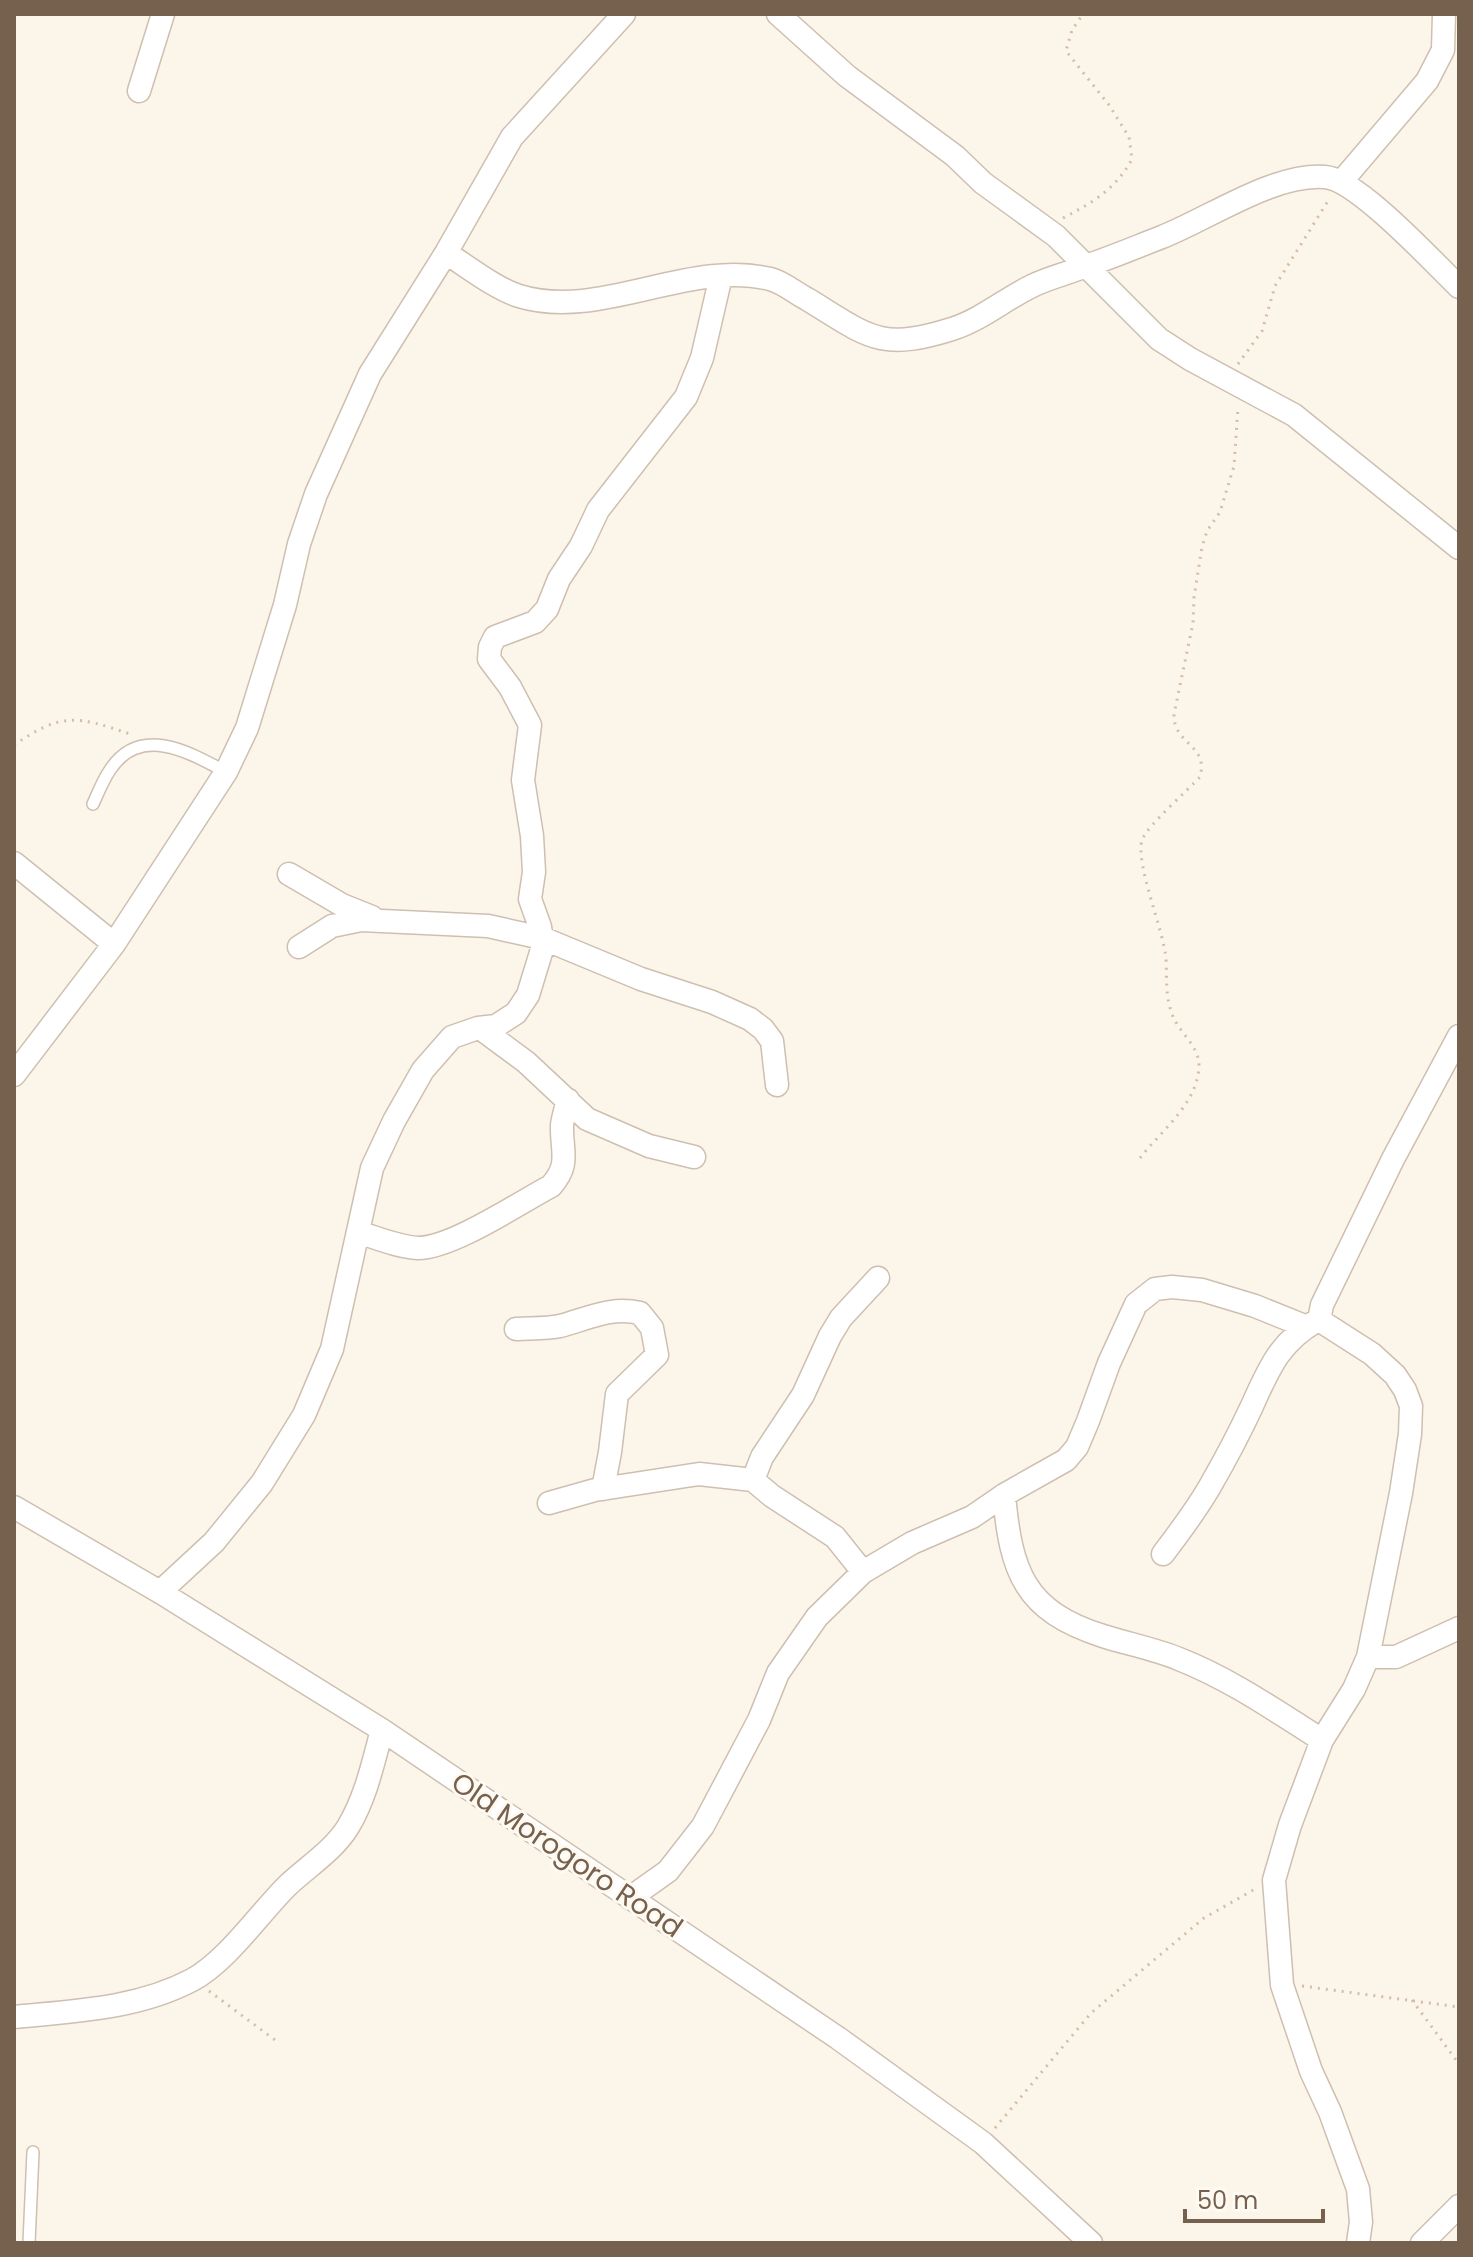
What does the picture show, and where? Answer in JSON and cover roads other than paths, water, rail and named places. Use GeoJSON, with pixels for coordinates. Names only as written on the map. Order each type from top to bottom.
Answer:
{"type":"FeatureCollection","features":[{"type":"Feature","properties":{"kind":"street"},"geometry":{"type":"LineString","coordinates":[[139,91],[163,14]]}},
{"type":"Feature","properties":{"kind":"street"},"geometry":{"type":"LineString","coordinates":[[14,1075],[114,944],[226,772],[247,728],[285,605],[299,544],[322,480],[370,374],[446,253],[512,137],[624,14]]}},
{"type":"Feature","properties":{"kind":"street"},"geometry":{"type":"LineString","coordinates":[[778,14],[847,76],[1056,236],[1159,339],[1294,415],[1459,548]]}},
{"type":"Feature","properties":{"kind":"street"},"geometry":{"type":"LineString","coordinates":[[1342,181],[1427,81],[1443,50],[1444,14]]}},
{"type":"Feature","properties":{"kind":"street"},"geometry":{"type":"LineString","coordinates":[[446,253],[515,295],[554,302],[721,276],[749,275],[775,280],[867,335],[888,341],[916,340],[957,327],[1034,284],[1167,235],[1254,194],[1303,177],[1329,176],[1342,181],[1384,215],[1459,287]]}},
{"type":"Feature","properties":{"kind":"street"},"geometry":{"type":"LineString","coordinates":[[160,1592],[214,1542],[262,1483],[304,1415],[332,1349],[372,1168],[423,1070],[452,1037],[496,1026],[516,1013],[528,995],[540,958],[542,938],[530,899],[534,872],[523,780],[530,725],[510,687],[489,659],[490,647],[495,637],[535,622],[547,609],[559,579],[581,546],[598,510],[686,397],[702,358],[721,276]]}},
{"type":"Feature","properties":{"kind":"street"},"geometry":{"type":"LineString","coordinates":[[14,863],[114,944]]}},
{"type":"Feature","properties":{"kind":"street"},"geometry":{"type":"LineString","coordinates":[[289,874],[342,905],[380,920]]}},
{"type":"Feature","properties":{"kind":"street"},"geometry":{"type":"LineString","coordinates":[[299,947],[344,922],[380,920],[488,926],[542,938],[750,1019],[772,1041],[777,1085]]}},
{"type":"Feature","properties":{"kind":"street"},"geometry":{"type":"LineString","coordinates":[[480,1028],[526,1062],[587,1119],[649,1146],[694,1157]]}},
{"type":"Feature","properties":{"kind":"street"},"geometry":{"type":"LineString","coordinates":[[1163,1554],[1189,1521],[1209,1487],[1252,1406],[1265,1373],[1282,1348],[1313,1323],[1393,1159],[1459,1036]]}},
{"type":"Feature","properties":{"kind":"street"},"geometry":{"type":"LineString","coordinates":[[358,1232],[417,1248],[436,1246],[551,1186],[560,1175],[564,1163],[562,1125],[568,1100]]}},
{"type":"Feature","properties":{"kind":"street"},"geometry":{"type":"LineString","coordinates":[[753,1480],[762,1457],[803,1395],[841,1318],[878,1278]]}},
{"type":"Feature","properties":{"kind":"street"},"geometry":{"type":"LineString","coordinates":[[630,1898],[668,1871],[703,1826],[759,1720],[778,1673],[817,1617],[863,1572],[912,1543],[972,1517],[1066,1460],[1077,1447],[1123,1329],[1136,1304],[1155,1289],[1202,1290],[1313,1323],[1372,1354],[1395,1375],[1411,1406],[1401,1493],[1368,1657],[1354,1689],[1322,1740],[1290,1825],[1274,1880],[1282,1985],[1311,2071],[1330,2112],[1358,2189],[1361,2222],[1358,2243]]}},
{"type":"Feature","properties":{"kind":"street"},"geometry":{"type":"LineString","coordinates":[[516,1329],[555,1327],[591,1315],[616,1311],[640,1313],[652,1328],[657,1355],[617,1394],[603,1489]]}},
{"type":"Feature","properties":{"kind":"street"},"geometry":{"type":"LineString","coordinates":[[549,1503],[603,1489],[699,1474],[753,1480],[835,1537],[863,1572]]}},
{"type":"Feature","properties":{"kind":"street"},"geometry":{"type":"LineString","coordinates":[[1004,1495],[1008,1540],[1017,1570],[1048,1611],[1099,1635],[1178,1658],[1267,1705],[1322,1740]]}},
{"type":"Feature","properties":{"kind":"street","name":"Old Morogoro Road"},"geometry":{"type":"LineString","coordinates":[[14,1507],[160,1592],[382,1730],[838,2038],[983,2143],[1091,2243]]}},
{"type":"Feature","properties":{"kind":"street"},"geometry":{"type":"LineString","coordinates":[[1368,1657],[1396,1657],[1459,1628]]}},
{"type":"Feature","properties":{"kind":"street"},"geometry":{"type":"LineString","coordinates":[[14,2017],[84,2012],[149,1996],[193,1979],[228,1950],[347,1829],[364,1796],[382,1730]]}},
{"type":"Feature","properties":{"kind":"street"},"geometry":{"type":"LineString","coordinates":[[1422,2243],[1459,2206]]}},
{"type":"Feature","properties":{"kind":"lane"},"geometry":{"type":"LineString","coordinates":[[93,804],[109,771],[133,747],[169,747],[195,755],[226,772]]}},
{"type":"Feature","properties":{"kind":"lane"},"geometry":{"type":"LineString","coordinates":[[29,2243],[33,2152]]}}]}
